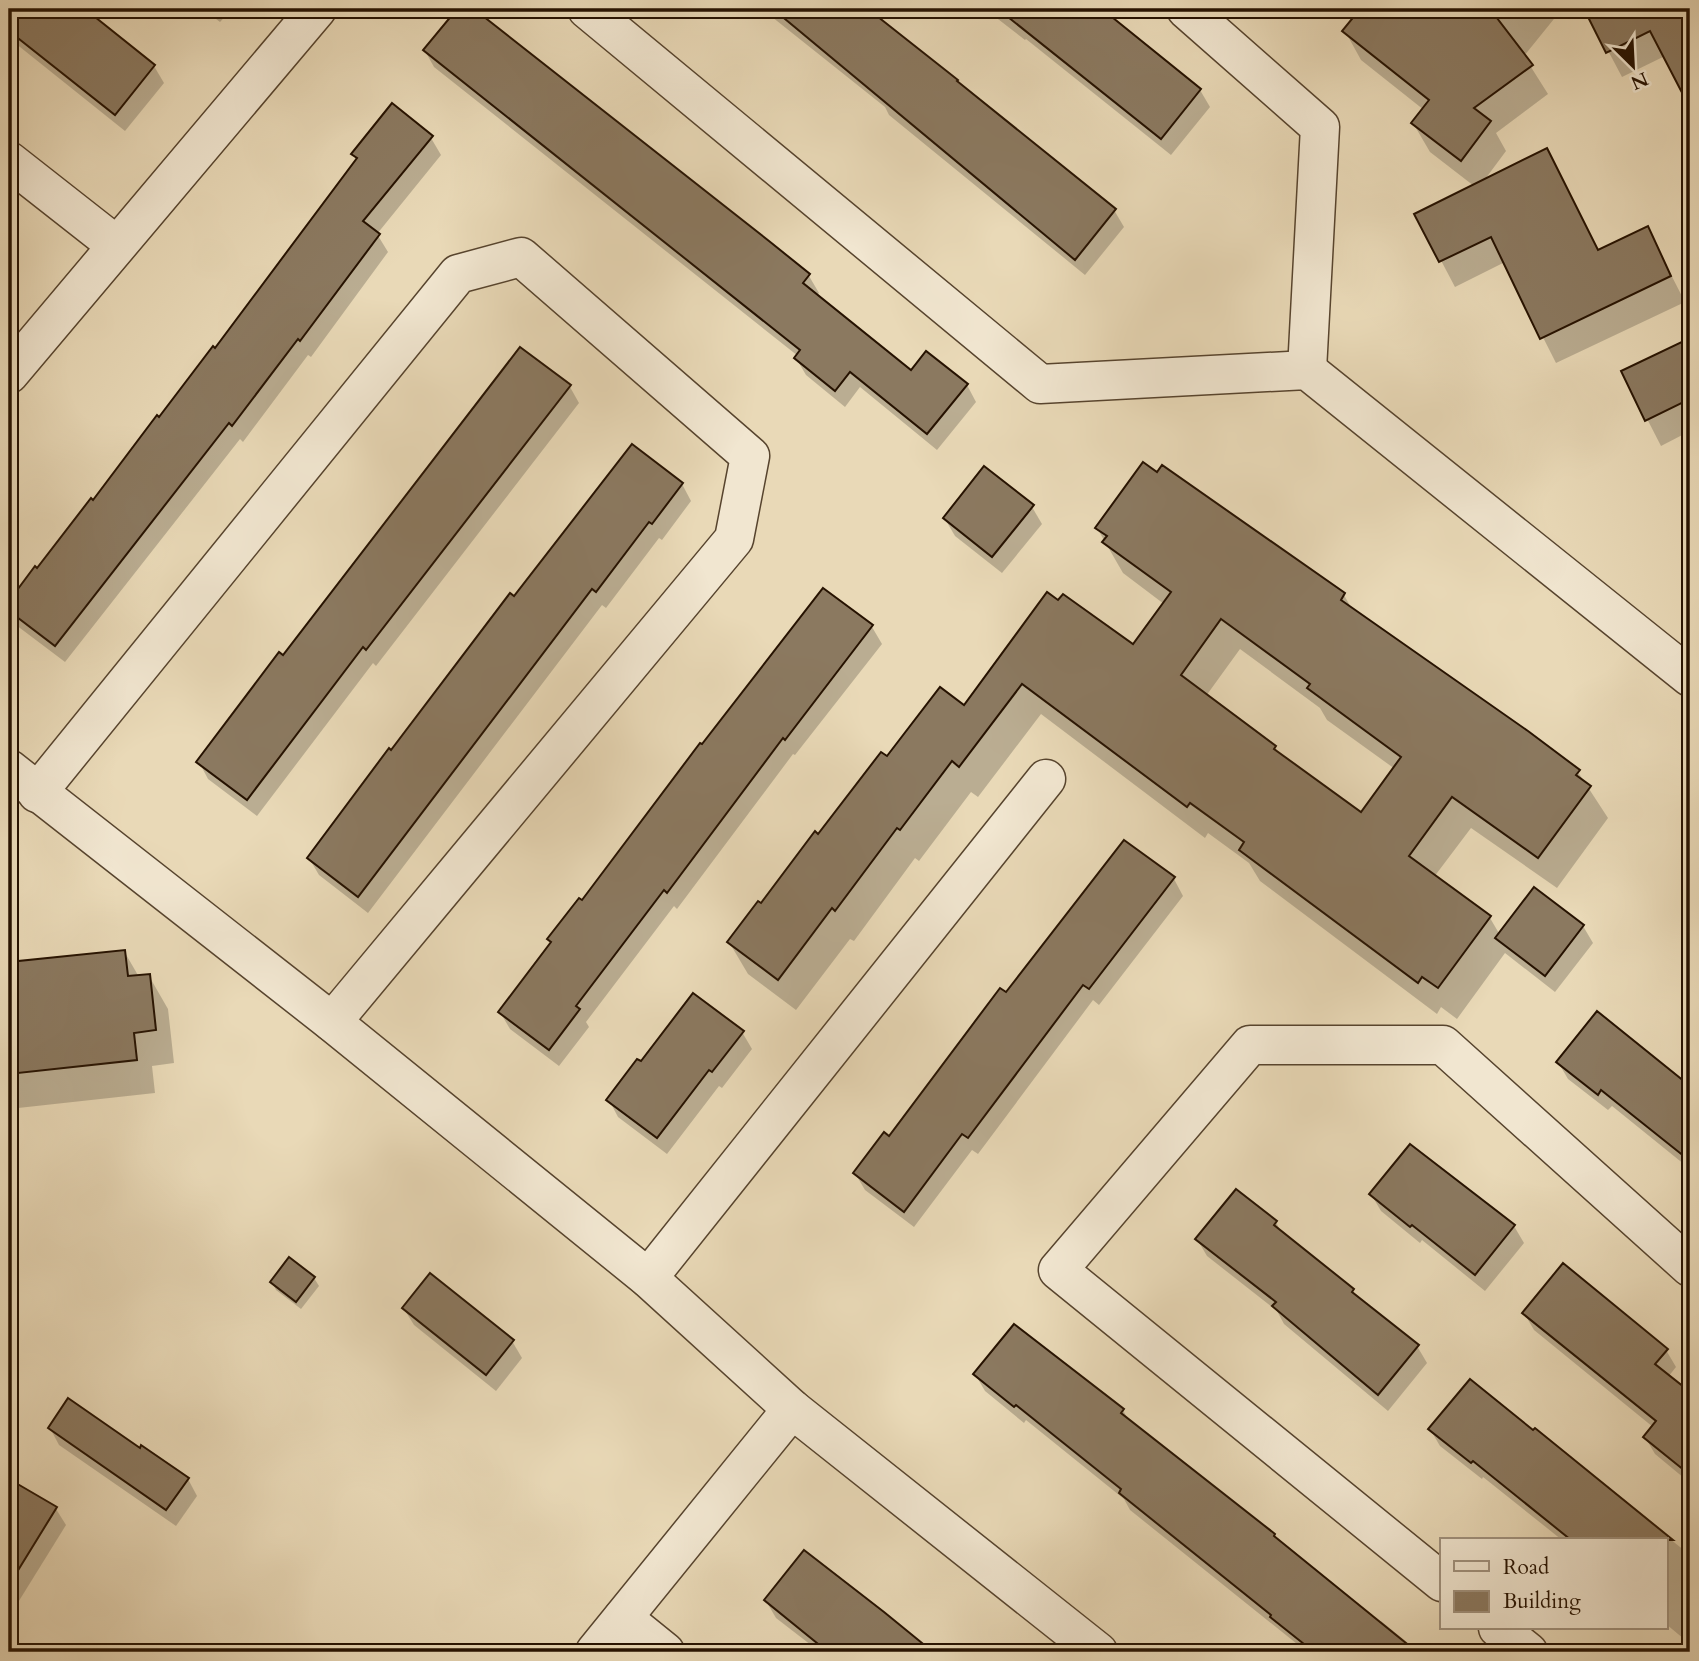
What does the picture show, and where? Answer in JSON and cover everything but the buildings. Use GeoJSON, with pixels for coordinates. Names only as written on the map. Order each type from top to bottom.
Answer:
{"type":"FeatureCollection","features":[{"type":"Feature","properties":{"kind":"street"},"geometry":{"type":"LineString","coordinates":[[9,374],[317,9]]}},
{"type":"Feature","properties":{"kind":"street"},"geometry":{"type":"LineString","coordinates":[[587,9],[1040,384],[1307,370],[1690,677]]}},
{"type":"Feature","properties":{"kind":"street"},"geometry":{"type":"LineString","coordinates":[[1186,9],[1321,127],[1307,370]]}},
{"type":"Feature","properties":{"kind":"street"},"geometry":{"type":"LineString","coordinates":[[9,161],[116,245]]}},
{"type":"Feature","properties":{"kind":"street"},"geometry":{"type":"LineString","coordinates":[[332,1022],[734,539],[750,456],[521,257],[458,274],[23,781],[332,1022],[648,1278],[792,1409],[1098,1652]]}},
{"type":"Feature","properties":{"kind":"street"},"geometry":{"type":"LineString","coordinates":[[648,1278],[1046,779]]}},
{"type":"Feature","properties":{"kind":"street"},"geometry":{"type":"LineString","coordinates":[[1440,1580],[1058,1270],[1250,1045],[1443,1045],[1690,1267]]}},
{"type":"Feature","properties":{"kind":"street"},"geometry":{"type":"LineString","coordinates":[[595,1652],[792,1409]]}},
{"type":"Feature","properties":{"kind":"street"},"geometry":{"type":"LineString","coordinates":[[623,1618],[665,1652]]}},
{"type":"Feature","properties":{"kind":"street"},"geometry":{"type":"LineString","coordinates":[[1500,1630],[1528,1652]]}}]}
